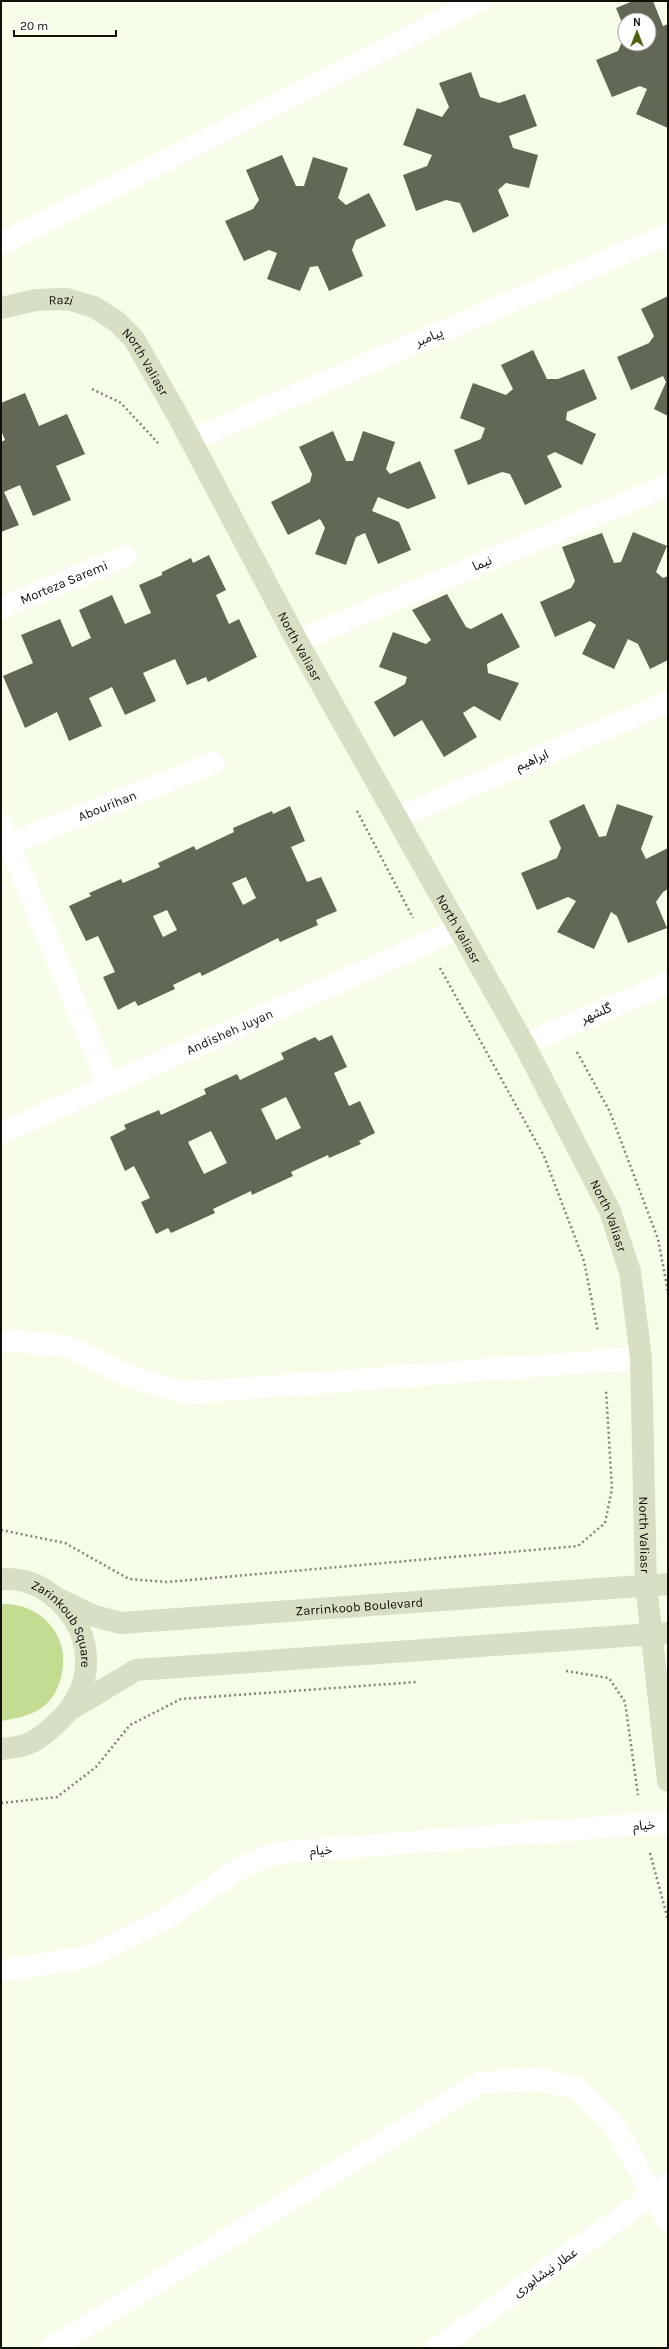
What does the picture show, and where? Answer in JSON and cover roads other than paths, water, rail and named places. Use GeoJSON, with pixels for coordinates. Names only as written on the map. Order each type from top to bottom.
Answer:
{"type":"FeatureCollection","features":[{"type":"Feature","properties":{"kind":"street"},"geometry":{"type":"LineString","coordinates":[[1,244],[479,1]]}},
{"type":"Feature","properties":{"kind":"street","name":"پیامبر"},"geometry":{"type":"LineString","coordinates":[[190,440],[668,234]]}},
{"type":"Feature","properties":{"kind":"street","name":"Razi"},"geometry":{"type":"LineString","coordinates":[[1,308],[36,300],[67,299],[94,307],[116,321]]}},
{"type":"Feature","properties":{"kind":"street","name":"North Valiasr"},"geometry":{"type":"LineString","coordinates":[[116,321],[137,345],[190,440],[296,641],[524,1044],[610,1211],[630,1272],[641,1358],[646,1586],[659,1634],[668,1781]]}},
{"type":"Feature","properties":{"kind":"street","name":"نیما"},"geometry":{"type":"LineString","coordinates":[[296,641],[668,485]]}},
{"type":"Feature","properties":{"kind":"street","name":"Morteza Saremi"},"geometry":{"type":"LineString","coordinates":[[1,608],[126,556]]}},
{"type":"Feature","properties":{"kind":"street","name":"ابراهیم"},"geometry":{"type":"LineString","coordinates":[[396,818],[668,702]]}},
{"type":"Feature","properties":{"kind":"street","name":"Abourihan"},"geometry":{"type":"LineString","coordinates":[[4,838],[214,763]]}},
{"type":"Feature","properties":{"kind":"street"},"geometry":{"type":"LineString","coordinates":[[4,838],[109,1085]]}},
{"type":"Feature","properties":{"kind":"street","name":"Andisheh Juyan"},"geometry":{"type":"LineString","coordinates":[[1,1133],[458,929]]}},
{"type":"Feature","properties":{"kind":"street","name":"گلشهر"},"geometry":{"type":"LineString","coordinates":[[524,1044],[668,983]]}},
{"type":"Feature","properties":{"kind":"street"},"geometry":{"type":"LineString","coordinates":[[1,1342],[12,1340],[68,1347],[134,1378],[186,1393],[641,1358]]}},
{"type":"Feature","properties":{"kind":"street","name":"Zarinkoub Square"},"geometry":{"type":"LineString","coordinates":[[1,1579],[15,1579],[30,1582],[39,1586],[54,1597],[72,1615],[82,1635],[86,1659],[80,1695],[71,1709],[40,1738],[25,1745],[1,1749]]}},
{"type":"Feature","properties":{"kind":"street","name":"Zarrinkoob Boulevard"},"geometry":{"type":"LineString","coordinates":[[54,1597],[94,1616],[121,1623],[668,1584]]}},
{"type":"Feature","properties":{"kind":"street"},"geometry":{"type":"LineString","coordinates":[[71,1709],[136,1670],[659,1634]]}},
{"type":"Feature","properties":{"kind":"street","name":"خیام"},"geometry":{"type":"LineString","coordinates":[[1,1970],[88,1957],[170,1916],[240,1868],[277,1853],[668,1822]]}},
{"type":"Feature","properties":{"kind":"street"},"geometry":{"type":"LineString","coordinates":[[51,2348],[479,2083],[535,2079],[577,2088],[612,2122],[660,2190],[668,2221]]}},
{"type":"Feature","properties":{"kind":"street","name":"عطار نیشابوری"},"geometry":{"type":"LineString","coordinates":[[437,2348],[660,2190]]}}]}
